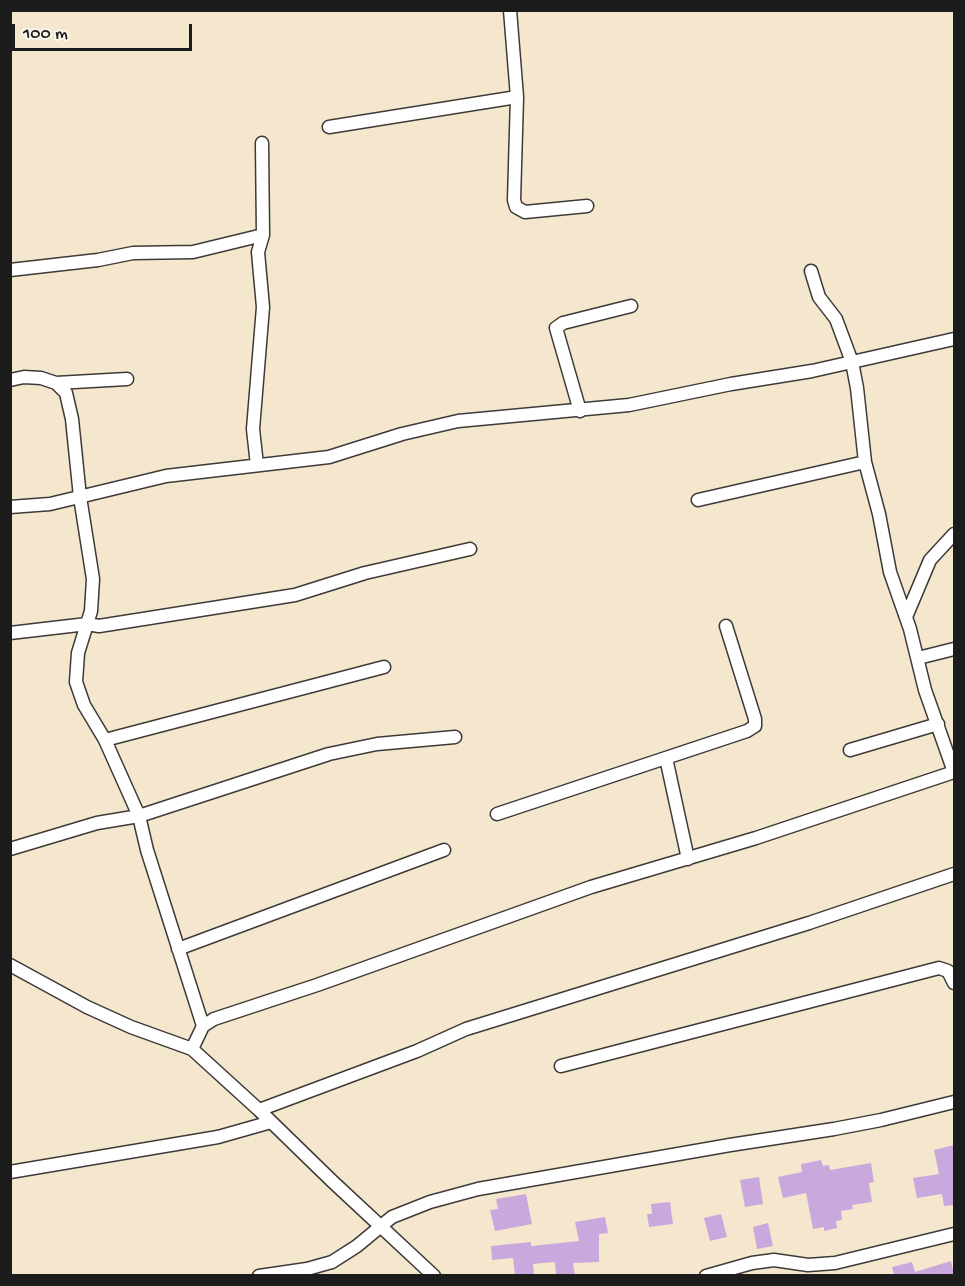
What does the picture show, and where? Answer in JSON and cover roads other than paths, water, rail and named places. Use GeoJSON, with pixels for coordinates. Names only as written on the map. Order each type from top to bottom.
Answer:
{"type":"FeatureCollection","features":[{"type":"Feature","properties":{"kind":"street"},"geometry":{"type":"LineString","coordinates":[[510,10],[516,97],[514,200],[516,207],[525,212],[586,206]]}},
{"type":"Feature","properties":{"kind":"street"},"geometry":{"type":"LineString","coordinates":[[329,127],[516,97]]}},
{"type":"Feature","properties":{"kind":"street"},"geometry":{"type":"LineString","coordinates":[[257,465],[253,429],[263,307],[258,252],[263,236],[262,143]]}},
{"type":"Feature","properties":{"kind":"street"},"geometry":{"type":"LineString","coordinates":[[10,270],[98,260],[133,253],[193,252],[263,236]]}},
{"type":"Feature","properties":{"kind":"street"},"geometry":{"type":"LineString","coordinates":[[192,1049],[203,1026],[214,1019],[317,985],[558,898],[687,859],[954,772],[890,572],[879,514],[865,462],[852,362],[836,319],[819,297],[811,271]]}},
{"type":"Feature","properties":{"kind":"street"},"geometry":{"type":"LineString","coordinates":[[580,411],[556,328],[563,322],[631,306]]}},
{"type":"Feature","properties":{"kind":"street"},"geometry":{"type":"LineString","coordinates":[[10,507],[50,504],[166,476],[329,457],[402,434],[458,421],[629,405],[730,384],[812,371],[954,339]]}},
{"type":"Feature","properties":{"kind":"street"},"geometry":{"type":"LineString","coordinates":[[10,380],[24,377],[41,378],[56,383],[127,379]]}},
{"type":"Feature","properties":{"kind":"street"},"geometry":{"type":"LineString","coordinates":[[56,383],[66,393],[72,419],[80,497],[93,579],[91,611],[78,653],[76,682],[84,705],[105,740],[139,816],[147,850],[203,1026]]}},
{"type":"Feature","properties":{"kind":"street"},"geometry":{"type":"LineString","coordinates":[[698,500],[865,462]]}},
{"type":"Feature","properties":{"kind":"street"},"geometry":{"type":"LineString","coordinates":[[906,617],[930,560],[954,534]]}},
{"type":"Feature","properties":{"kind":"street"},"geometry":{"type":"LineString","coordinates":[[10,633],[87,624],[99,626],[295,595],[365,573],[470,549]]}},
{"type":"Feature","properties":{"kind":"street"},"geometry":{"type":"LineString","coordinates":[[497,814],[747,731],[755,726],[755,719],[726,626]]}},
{"type":"Feature","properties":{"kind":"street"},"geometry":{"type":"LineString","coordinates":[[918,658],[954,649]]}},
{"type":"Feature","properties":{"kind":"street"},"geometry":{"type":"LineString","coordinates":[[105,740],[384,667]]}},
{"type":"Feature","properties":{"kind":"street"},"geometry":{"type":"LineString","coordinates":[[850,750],[938,724]]}},
{"type":"Feature","properties":{"kind":"street"},"geometry":{"type":"LineString","coordinates":[[10,849],[97,823],[139,816],[328,754],[377,744],[455,737]]}},
{"type":"Feature","properties":{"kind":"street"},"geometry":{"type":"LineString","coordinates":[[666,758],[687,859]]}},
{"type":"Feature","properties":{"kind":"street"},"geometry":{"type":"LineString","coordinates":[[178,949],[444,850]]}},
{"type":"Feature","properties":{"kind":"street"},"geometry":{"type":"LineString","coordinates":[[259,1110],[417,1051],[466,1029],[809,923],[954,874]]}},
{"type":"Feature","properties":{"kind":"street"},"geometry":{"type":"LineString","coordinates":[[10,965],[87,1007],[131,1027],[192,1049],[434,1275]]}},
{"type":"Feature","properties":{"kind":"street"},"geometry":{"type":"LineString","coordinates":[[561,1066],[939,968],[948,971],[954,983]]}},
{"type":"Feature","properties":{"kind":"street"},"geometry":{"type":"LineString","coordinates":[[259,1275],[307,1269],[332,1262],[357,1246],[392,1217],[478,1189],[730,1144],[834,1129],[954,1102]]}},
{"type":"Feature","properties":{"kind":"street"},"geometry":{"type":"LineString","coordinates":[[10,1172],[218,1137],[271,1122]]}},
{"type":"Feature","properties":{"kind":"street"},"geometry":{"type":"LineString","coordinates":[[706,1275],[752,1263],[774,1260],[808,1265],[834,1263],[954,1234]]}}]}
